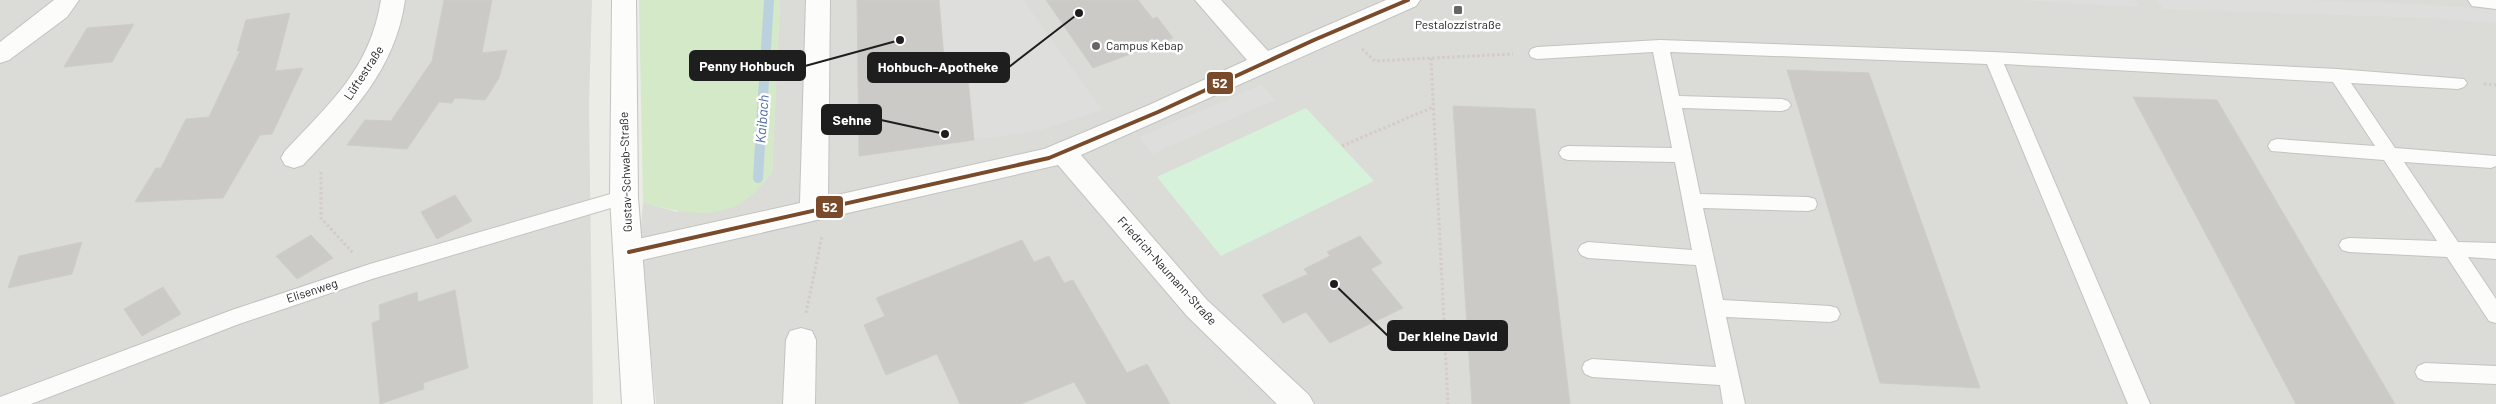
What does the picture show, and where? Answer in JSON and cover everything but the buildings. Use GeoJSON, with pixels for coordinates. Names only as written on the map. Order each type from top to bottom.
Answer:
{"type":"FeatureCollection","features":[{"type":"Feature","properties":{"kind":"street"},"geometry":{"type":"LineString","coordinates":[[0,54],[58,11],[67,0]]}},
{"type":"Feature","properties":{"kind":"street","name":"Lüftestraße"},"geometry":{"type":"LineString","coordinates":[[294,158],[353,94],[381,49],[392,14],[393,0]]}},
{"type":"Feature","properties":{"kind":"street","name":"Gustav-Schwab-Straße"},"geometry":{"type":"LineString","coordinates":[[624,0],[624,197],[638,404]]}},
{"type":"Feature","properties":{"kind":"street"},"geometry":{"type":"LineString","coordinates":[[818,0],[820,209]]}},
{"type":"Feature","properties":{"kind":"street"},"geometry":{"type":"LineString","coordinates":[[1207,0],[1264,63]]}},
{"type":"Feature","properties":{"kind":"street"},"geometry":{"type":"LineString","coordinates":[[629,252],[1001,170],[1063,152],[1340,28],[1408,0]]}},
{"type":"Feature","properties":{"kind":"street"},"geometry":{"type":"LineString","coordinates":[[2480,0],[2496,1]]}},
{"type":"Feature","properties":{"kind":"street","name":"Friedrich-Naumann-Straße"},"geometry":{"type":"LineString","coordinates":[[1063,152],[1197,308],[1298,404]]}},
{"type":"Feature","properties":{"kind":"street"},"geometry":{"type":"LineString","coordinates":[[799,404],[801,340]]}},
{"type":"Feature","properties":{"kind":"lane"},"geometry":{"type":"LineString","coordinates":[[1660,46],[1734,404]]}},
{"type":"Feature","properties":{"kind":"lane"},"geometry":{"type":"LineString","coordinates":[[1537,52],[1660,46],[1994,58],[2458,82]]}},
{"type":"Feature","properties":{"kind":"lane"},"geometry":{"type":"LineString","coordinates":[[1994,58],[2139,404]]}},
{"type":"Feature","properties":{"kind":"lane"},"geometry":{"type":"LineString","coordinates":[[2337,75],[2496,315]]}},
{"type":"Feature","properties":{"kind":"lane"},"geometry":{"type":"LineString","coordinates":[[1672,102],[1782,105]]}},
{"type":"Feature","properties":{"kind":"lane"},"geometry":{"type":"LineString","coordinates":[[2278,146],[2492,160]]}},
{"type":"Feature","properties":{"kind":"lane"},"geometry":{"type":"LineString","coordinates":[[1568,153],[1683,156]]}},
{"type":"Feature","properties":{"kind":"lane","name":"Elisenweg"},"geometry":{"type":"LineString","coordinates":[[7,404],[232,318],[370,272],[624,197]]}},
{"type":"Feature","properties":{"kind":"lane"},"geometry":{"type":"LineString","coordinates":[[1692,201],[1808,204]]}},
{"type":"Feature","properties":{"kind":"lane"},"geometry":{"type":"LineString","coordinates":[[2349,245],[2496,252]]}},
{"type":"Feature","properties":{"kind":"lane"},"geometry":{"type":"LineString","coordinates":[[1588,250],[1704,258]]}},
{"type":"Feature","properties":{"kind":"lane"},"geometry":{"type":"LineString","coordinates":[[1714,308],[1830,314]]}},
{"type":"Feature","properties":{"kind":"lane"},"geometry":{"type":"LineString","coordinates":[[1592,368],[1729,377]]}},
{"type":"Feature","properties":{"kind":"lane"},"geometry":{"type":"LineString","coordinates":[[2425,372],[2496,375]]}},
{"type":"Feature","properties":{"kind":"path"},"geometry":{"type":"LineString","coordinates":[[1340,28],[1375,61],[1537,52]]}},
{"type":"Feature","properties":{"kind":"path"},"geometry":{"type":"LineString","coordinates":[[1431,58],[1448,404]]}},
{"type":"Feature","properties":{"kind":"path"},"geometry":{"type":"LineString","coordinates":[[1342,146],[1433,106]]}},
{"type":"Feature","properties":{"kind":"path"},"geometry":{"type":"LineString","coordinates":[[294,158],[321,165],[321,218],[370,272]]}},
{"type":"Feature","properties":{"kind":"path"},"geometry":{"type":"LineString","coordinates":[[801,340],[820,209]]}},
{"type":"Feature","properties":{"kind":"shaded area"},"geometry":{"type":"Polygon","coordinates":[[[0,0],[592,0],[589,105],[593,404],[0,404],[0,0]]]}},
{"type":"Feature","properties":{"kind":"shaded area"},"geometry":{"type":"Polygon","coordinates":[[[780,0],[2496,0],[2496,404],[656,404],[640,240],[643,202],[677,212],[772,173],[780,0]]]}},
{"type":"Feature","properties":{"kind":"shaded area"},"geometry":{"type":"Polygon","coordinates":[[[939,0],[1023,0],[1102,110],[1041,130],[974,140],[968,79],[946,82],[939,0]]]}},
{"type":"Feature","properties":{"kind":"shaded area"},"geometry":{"type":"Polygon","coordinates":[[[2018,0],[2135,0],[2139,7],[2018,0]]]}},
{"type":"Feature","properties":{"kind":"shaded area"},"geometry":{"type":"Polygon","coordinates":[[[2157,0],[2303,0],[2417,4],[2496,10],[2496,23],[2429,18],[2163,9],[2157,0]]]}},
{"type":"Feature","properties":{"kind":"shaded area"},"geometry":{"type":"Polygon","coordinates":[[[1261,85],[1275,100],[1152,154],[1139,137],[1261,85]]]}},
{"type":"Feature","properties":{"kind":"green space"},"geometry":{"type":"Polygon","coordinates":[[[639,0],[780,0],[772,173],[751,196],[739,204],[726,209],[698,213],[684,212],[643,202],[639,0]]]}},
{"type":"Feature","properties":{"kind":"green space"},"geometry":{"type":"Polygon","coordinates":[[[1306,108],[1374,181],[1221,256],[1157,177],[1306,108]]]}},
{"type":"Feature","properties":{"kind":"waterway","name":"Kaibach"},"geometry":{"type":"LineString","coordinates":[[758,178],[769,0]]}},
{"type":"Feature","properties":{"kind":"transit line","name":"52"},"geometry":{"type":"LineString","coordinates":[[629,252],[1049,158],[1158,112],[1314,40],[1408,0]]}},
{"type":"Feature","properties":{"kind":"place","name":"Pestalozzistraße"},"geometry":{"type":"Point","coordinates":[1458,10]}},
{"type":"Feature","properties":{"kind":"place","name":"Hohbuch-Apotheke"},"geometry":{"type":"Point","coordinates":[1079,13]}},
{"type":"Feature","properties":{"kind":"place","name":"Penny Hohbuch"},"geometry":{"type":"Point","coordinates":[900,40]}},
{"type":"Feature","properties":{"kind":"place","name":"Campus Kebap"},"geometry":{"type":"Point","coordinates":[1096,46]}},
{"type":"Feature","properties":{"kind":"place","name":"Sehne"},"geometry":{"type":"Point","coordinates":[945,134]}},
{"type":"Feature","properties":{"kind":"place","name":"Der kleine David"},"geometry":{"type":"Point","coordinates":[1334,284]}}]}
